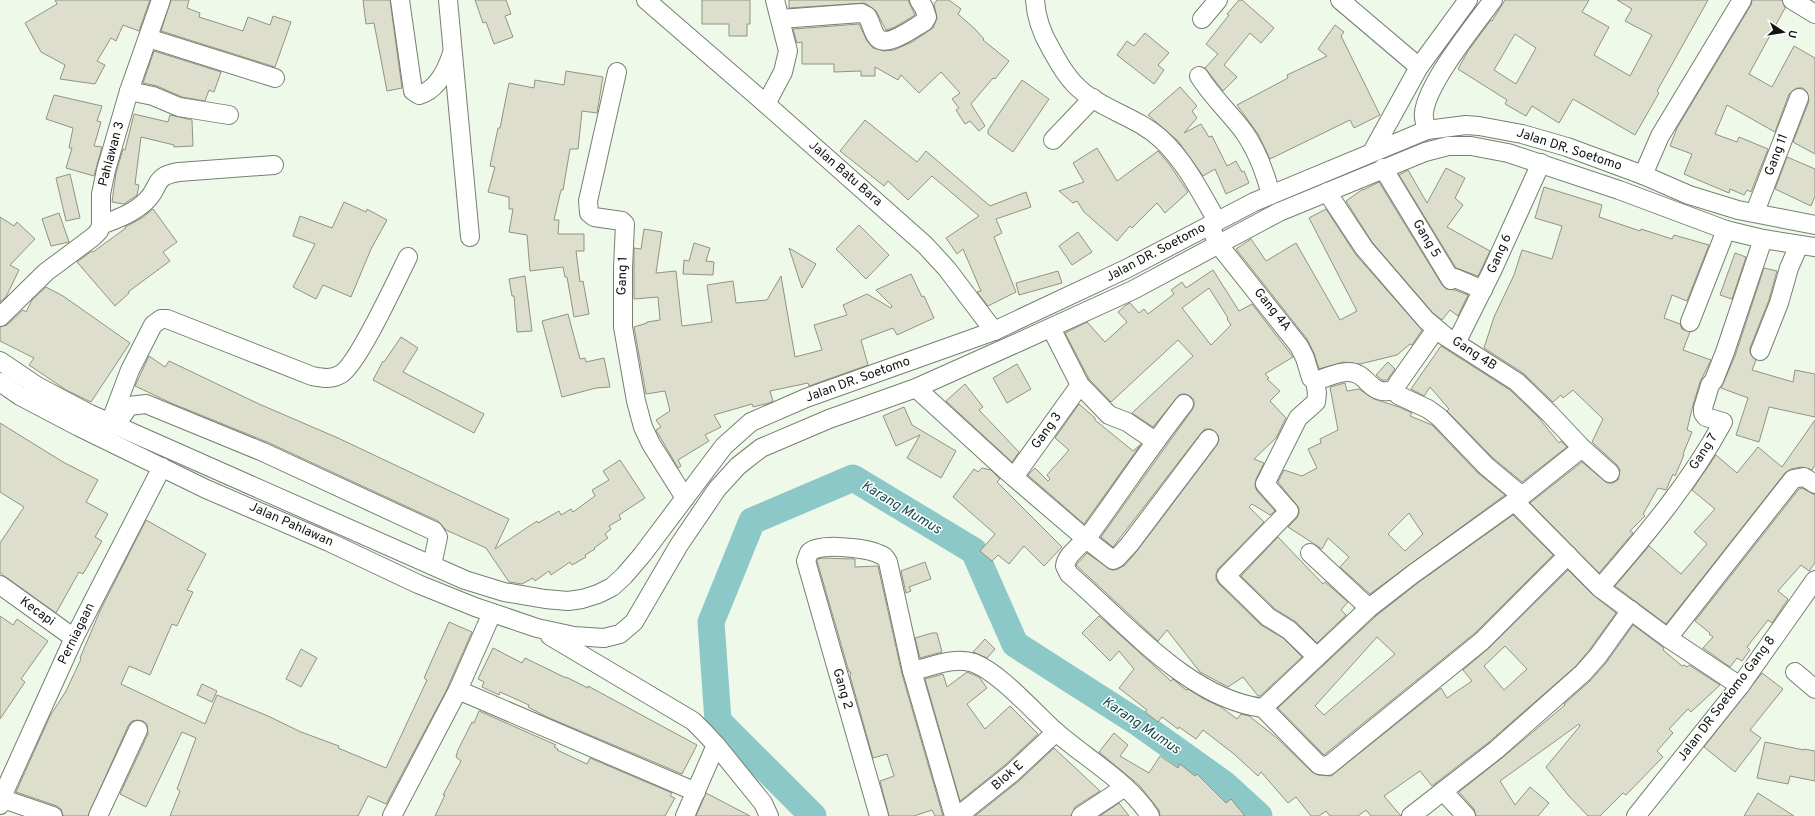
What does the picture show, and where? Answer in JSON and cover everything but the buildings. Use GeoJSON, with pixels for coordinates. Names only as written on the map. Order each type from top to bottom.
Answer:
{"type":"FeatureCollection","features":[{"type":"Feature","properties":{"kind":"street","name":"Pahlawan 3"},"geometry":{"type":"LineString","coordinates":[[101,225],[101,194],[103,180],[129,91],[161,0]]}},
{"type":"Feature","properties":{"kind":"street"},"geometry":{"type":"LineString","coordinates":[[400,0],[413,91],[419,95],[427,92],[447,70],[453,51]]}},
{"type":"Feature","properties":{"kind":"street"},"geometry":{"type":"LineString","coordinates":[[448,0],[470,237]]}},
{"type":"Feature","properties":{"kind":"street","name":"Jalan Batu Bara"},"geometry":{"type":"LineString","coordinates":[[646,0],[925,245],[946,269],[994,331]]}},
{"type":"Feature","properties":{"kind":"street"},"geometry":{"type":"LineString","coordinates":[[766,104],[782,72],[787,58],[787,46],[775,0]]}},
{"type":"Feature","properties":{"kind":"street"},"geometry":{"type":"LineString","coordinates":[[780,19],[862,13],[867,16],[879,39],[882,42],[890,41],[924,22],[927,17],[919,0]]}},
{"type":"Feature","properties":{"kind":"street","name":"Gang 4A"},"geometry":{"type":"LineString","coordinates":[[1035,0],[1038,20],[1057,61],[1065,74],[1074,84],[1093,98],[1143,125],[1162,140],[1194,179],[1213,223],[1218,244],[1294,338],[1302,352],[1311,378],[1315,381]]}},
{"type":"Feature","properties":{"kind":"street"},"geometry":{"type":"LineString","coordinates":[[1202,19],[1218,0]]}},
{"type":"Feature","properties":{"kind":"street"},"geometry":{"type":"LineString","coordinates":[[1340,0],[1419,67]]}},
{"type":"Feature","properties":{"kind":"street"},"geometry":{"type":"LineString","coordinates":[[1372,152],[1419,67],[1468,0]]}},
{"type":"Feature","properties":{"kind":"street"},"geometry":{"type":"LineString","coordinates":[[1426,130],[1423,113],[1433,87],[1449,61],[1493,0]]}},
{"type":"Feature","properties":{"kind":"street"},"geometry":{"type":"LineString","coordinates":[[1643,175],[1660,136],[1742,0]]}},
{"type":"Feature","properties":{"kind":"street"},"geometry":{"type":"LineString","coordinates":[[1792,0],[1815,14]]}},
{"type":"Feature","properties":{"kind":"street"},"geometry":{"type":"LineString","coordinates":[[148,38],[275,78]]}},
{"type":"Feature","properties":{"kind":"street","name":"Gang 1"},"geometry":{"type":"LineString","coordinates":[[616,72],[593,174],[588,210],[594,217],[620,221],[625,224],[622,287],[623,327],[636,401],[643,426],[651,444],[685,498]]}},
{"type":"Feature","properties":{"kind":"street"},"geometry":{"type":"LineString","coordinates":[[1199,76],[1213,96],[1244,132],[1263,167],[1271,195]]}},
{"type":"Feature","properties":{"kind":"street"},"geometry":{"type":"LineString","coordinates":[[129,91],[153,96],[179,107],[229,115]]}},
{"type":"Feature","properties":{"kind":"street"},"geometry":{"type":"LineString","coordinates":[[1053,140],[1093,98]]}},
{"type":"Feature","properties":{"kind":"street","name":"Gang 11"},"geometry":{"type":"LineString","coordinates":[[1755,212],[1799,98]]}},
{"type":"Feature","properties":{"kind":"street","name":"Jalan DR. Soetomo"},"geometry":{"type":"LineString","coordinates":[[568,601],[582,599],[598,594],[612,587],[624,576],[724,446],[751,422],[806,398],[994,331],[1128,268],[1254,202],[1426,130],[1466,125],[1522,134],[1567,147],[1643,175],[1689,195],[1738,210],[1755,212],[1815,225]]}},
{"type":"Feature","properties":{"kind":"street","name":"Jalan DR. Soetomo"},"geometry":{"type":"LineString","coordinates":[[594,639],[608,638],[620,634],[634,622],[679,545],[717,489],[745,459],[773,442],[849,411],[916,388],[1051,328],[1133,290],[1278,212],[1425,152],[1448,146],[1484,147],[1541,163],[1612,187],[1726,230],[1763,239],[1807,246]]}},
{"type":"Feature","properties":{"kind":"street","name":"Gang 6"},"geometry":{"type":"LineString","coordinates":[[1456,343],[1483,290],[1541,163]]}},
{"type":"Feature","properties":{"kind":"street"},"geometry":{"type":"LineString","coordinates":[[0,317],[46,272],[96,235],[101,225],[138,208],[150,197],[159,180],[166,175],[179,172],[274,165]]}},
{"type":"Feature","properties":{"kind":"street","name":"Gang 5"},"geometry":{"type":"LineString","coordinates":[[1383,168],[1451,280],[1455,278],[1483,290]]}},
{"type":"Feature","properties":{"kind":"street","name":"Gang 4B"},"geometry":{"type":"LineString","coordinates":[[1327,192],[1364,248],[1426,320],[1456,343],[1517,382],[1582,448],[1610,473]]}},
{"type":"Feature","properties":{"kind":"street"},"geometry":{"type":"LineString","coordinates":[[1681,214],[1689,195]]}},
{"type":"Feature","properties":{"kind":"street"},"geometry":{"type":"LineString","coordinates":[[1690,322],[1726,230]]}},
{"type":"Feature","properties":{"kind":"street","name":"Gang 7"},"geometry":{"type":"LineString","coordinates":[[1600,588],[1661,516],[1714,439],[1723,422],[1706,417],[1702,408],[1710,385],[1714,380],[1725,352],[1763,239]]}},
{"type":"Feature","properties":{"kind":"street"},"geometry":{"type":"LineString","coordinates":[[1760,351],[1779,303],[1789,268],[1807,246]]}},
{"type":"Feature","properties":{"kind":"street"},"geometry":{"type":"LineString","coordinates":[[113,424],[130,370],[153,325],[161,319],[167,319],[312,376],[331,379],[343,373],[358,354],[408,257]]}},
{"type":"Feature","properties":{"kind":"street"},"geometry":{"type":"LineString","coordinates":[[1051,328],[1080,385],[1109,415],[1127,422],[1155,441]]}},
{"type":"Feature","properties":{"kind":"street"},"geometry":{"type":"LineString","coordinates":[[1316,657],[1289,630],[1268,617],[1226,576],[1289,511],[1265,484],[1298,418],[1316,402],[1317,393],[1315,381],[1348,372],[1361,376],[1373,388],[1385,392],[1394,390],[1436,329]]}},
{"type":"Feature","properties":{"kind":"street","name":"Jalan Pahlawan"},"geometry":{"type":"LineString","coordinates":[[0,361],[37,386],[72,415],[162,467],[418,584],[492,613],[537,628],[594,639]]}},
{"type":"Feature","properties":{"kind":"street","name":"Jalan Pahlawan"},"geometry":{"type":"LineString","coordinates":[[0,382],[20,396],[72,415],[113,424],[465,580],[524,597],[568,601]]}},
{"type":"Feature","properties":{"kind":"street","name":"Gang 3"},"geometry":{"type":"LineString","coordinates":[[1014,477],[1080,385]]}},
{"type":"Feature","properties":{"kind":"street"},"geometry":{"type":"LineString","coordinates":[[916,388],[1014,477],[1111,560],[1117,558],[1137,535],[1209,439]]}},
{"type":"Feature","properties":{"kind":"street"},"geometry":{"type":"LineString","coordinates":[[1394,390],[1398,395],[1428,409],[1439,417],[1519,499],[1568,555],[1600,588],[1668,638],[1740,686]]}},
{"type":"Feature","properties":{"kind":"street"},"geometry":{"type":"LineString","coordinates":[[113,424],[129,406],[146,404],[263,452],[434,531],[438,537],[432,565]]}},
{"type":"Feature","properties":{"kind":"street"},"geometry":{"type":"LineString","coordinates":[[1184,404],[1155,441],[1086,539],[1065,563],[1066,570],[1153,650],[1195,682],[1222,696],[1255,707],[1263,708],[1319,765],[1328,766],[1482,641],[1568,555]]}},
{"type":"Feature","properties":{"kind":"street"},"geometry":{"type":"LineString","coordinates":[[1263,708],[1369,608],[1413,574],[1519,499],[1582,448]]}},
{"type":"Feature","properties":{"kind":"street","name":"Perniagaan"},"geometry":{"type":"LineString","coordinates":[[0,801],[74,638],[162,467]]}},
{"type":"Feature","properties":{"kind":"street"},"geometry":{"type":"LineString","coordinates":[[1668,638],[1793,479],[1804,477],[1815,484]]}},
{"type":"Feature","properties":{"kind":"street","name":"Gang 2"},"geometry":{"type":"LineString","coordinates":[[879,816],[806,561],[809,553],[817,548],[857,549],[874,552],[884,556],[888,562],[912,671]]}},
{"type":"Feature","properties":{"kind":"street"},"geometry":{"type":"LineString","coordinates":[[1310,553],[1369,608]]}},
{"type":"Feature","properties":{"kind":"street","name":"Jalan DR Soetomo Gang 8"},"geometry":{"type":"LineString","coordinates":[[1636,816],[1740,686],[1815,580]]}},
{"type":"Feature","properties":{"kind":"street","name":"Kecapi"},"geometry":{"type":"LineString","coordinates":[[0,585],[74,638]]}},
{"type":"Feature","properties":{"kind":"street"},"geometry":{"type":"LineString","coordinates":[[1411,816],[1496,750],[1583,673],[1598,656],[1631,610]]}},
{"type":"Feature","properties":{"kind":"street"},"geometry":{"type":"LineString","coordinates":[[392,816],[458,690],[492,613]]}},
{"type":"Feature","properties":{"kind":"street"},"geometry":{"type":"LineString","coordinates":[[537,628],[693,721],[716,745],[763,803],[770,816]]}},
{"type":"Feature","properties":{"kind":"street"},"geometry":{"type":"LineString","coordinates":[[954,816],[912,671],[955,661],[974,663],[985,668],[1056,732],[1125,787],[1140,802],[1150,816]]}},
{"type":"Feature","properties":{"kind":"street"},"geometry":{"type":"LineString","coordinates":[[1795,672],[1815,689]]}},
{"type":"Feature","properties":{"kind":"street"},"geometry":{"type":"LineString","coordinates":[[458,690],[696,792]]}},
{"type":"Feature","properties":{"kind":"street"},"geometry":{"type":"LineString","coordinates":[[102,815],[138,730]]}},
{"type":"Feature","properties":{"kind":"street","name":"Blok E"},"geometry":{"type":"LineString","coordinates":[[958,816],[998,785],[1056,732]]}},
{"type":"Feature","properties":{"kind":"street"},"geometry":{"type":"LineString","coordinates":[[685,816],[716,745]]}},
{"type":"Feature","properties":{"kind":"street"},"geometry":{"type":"LineString","coordinates":[[1080,816],[1125,787]]}},
{"type":"Feature","properties":{"kind":"street"},"geometry":{"type":"LineString","coordinates":[[1443,791],[1466,816]]}},
{"type":"Feature","properties":{"kind":"street"},"geometry":{"type":"LineString","coordinates":[[0,801],[53,816]]}},
{"type":"Feature","properties":{"kind":"waterway","name":"Karang Mumus"},"geometry":{"type":"LineString","coordinates":[[813,816],[718,721],[711,622],[752,521],[853,478],[974,551],[1015,644],[1140,724],[1224,784],[1259,816]]}}]}
